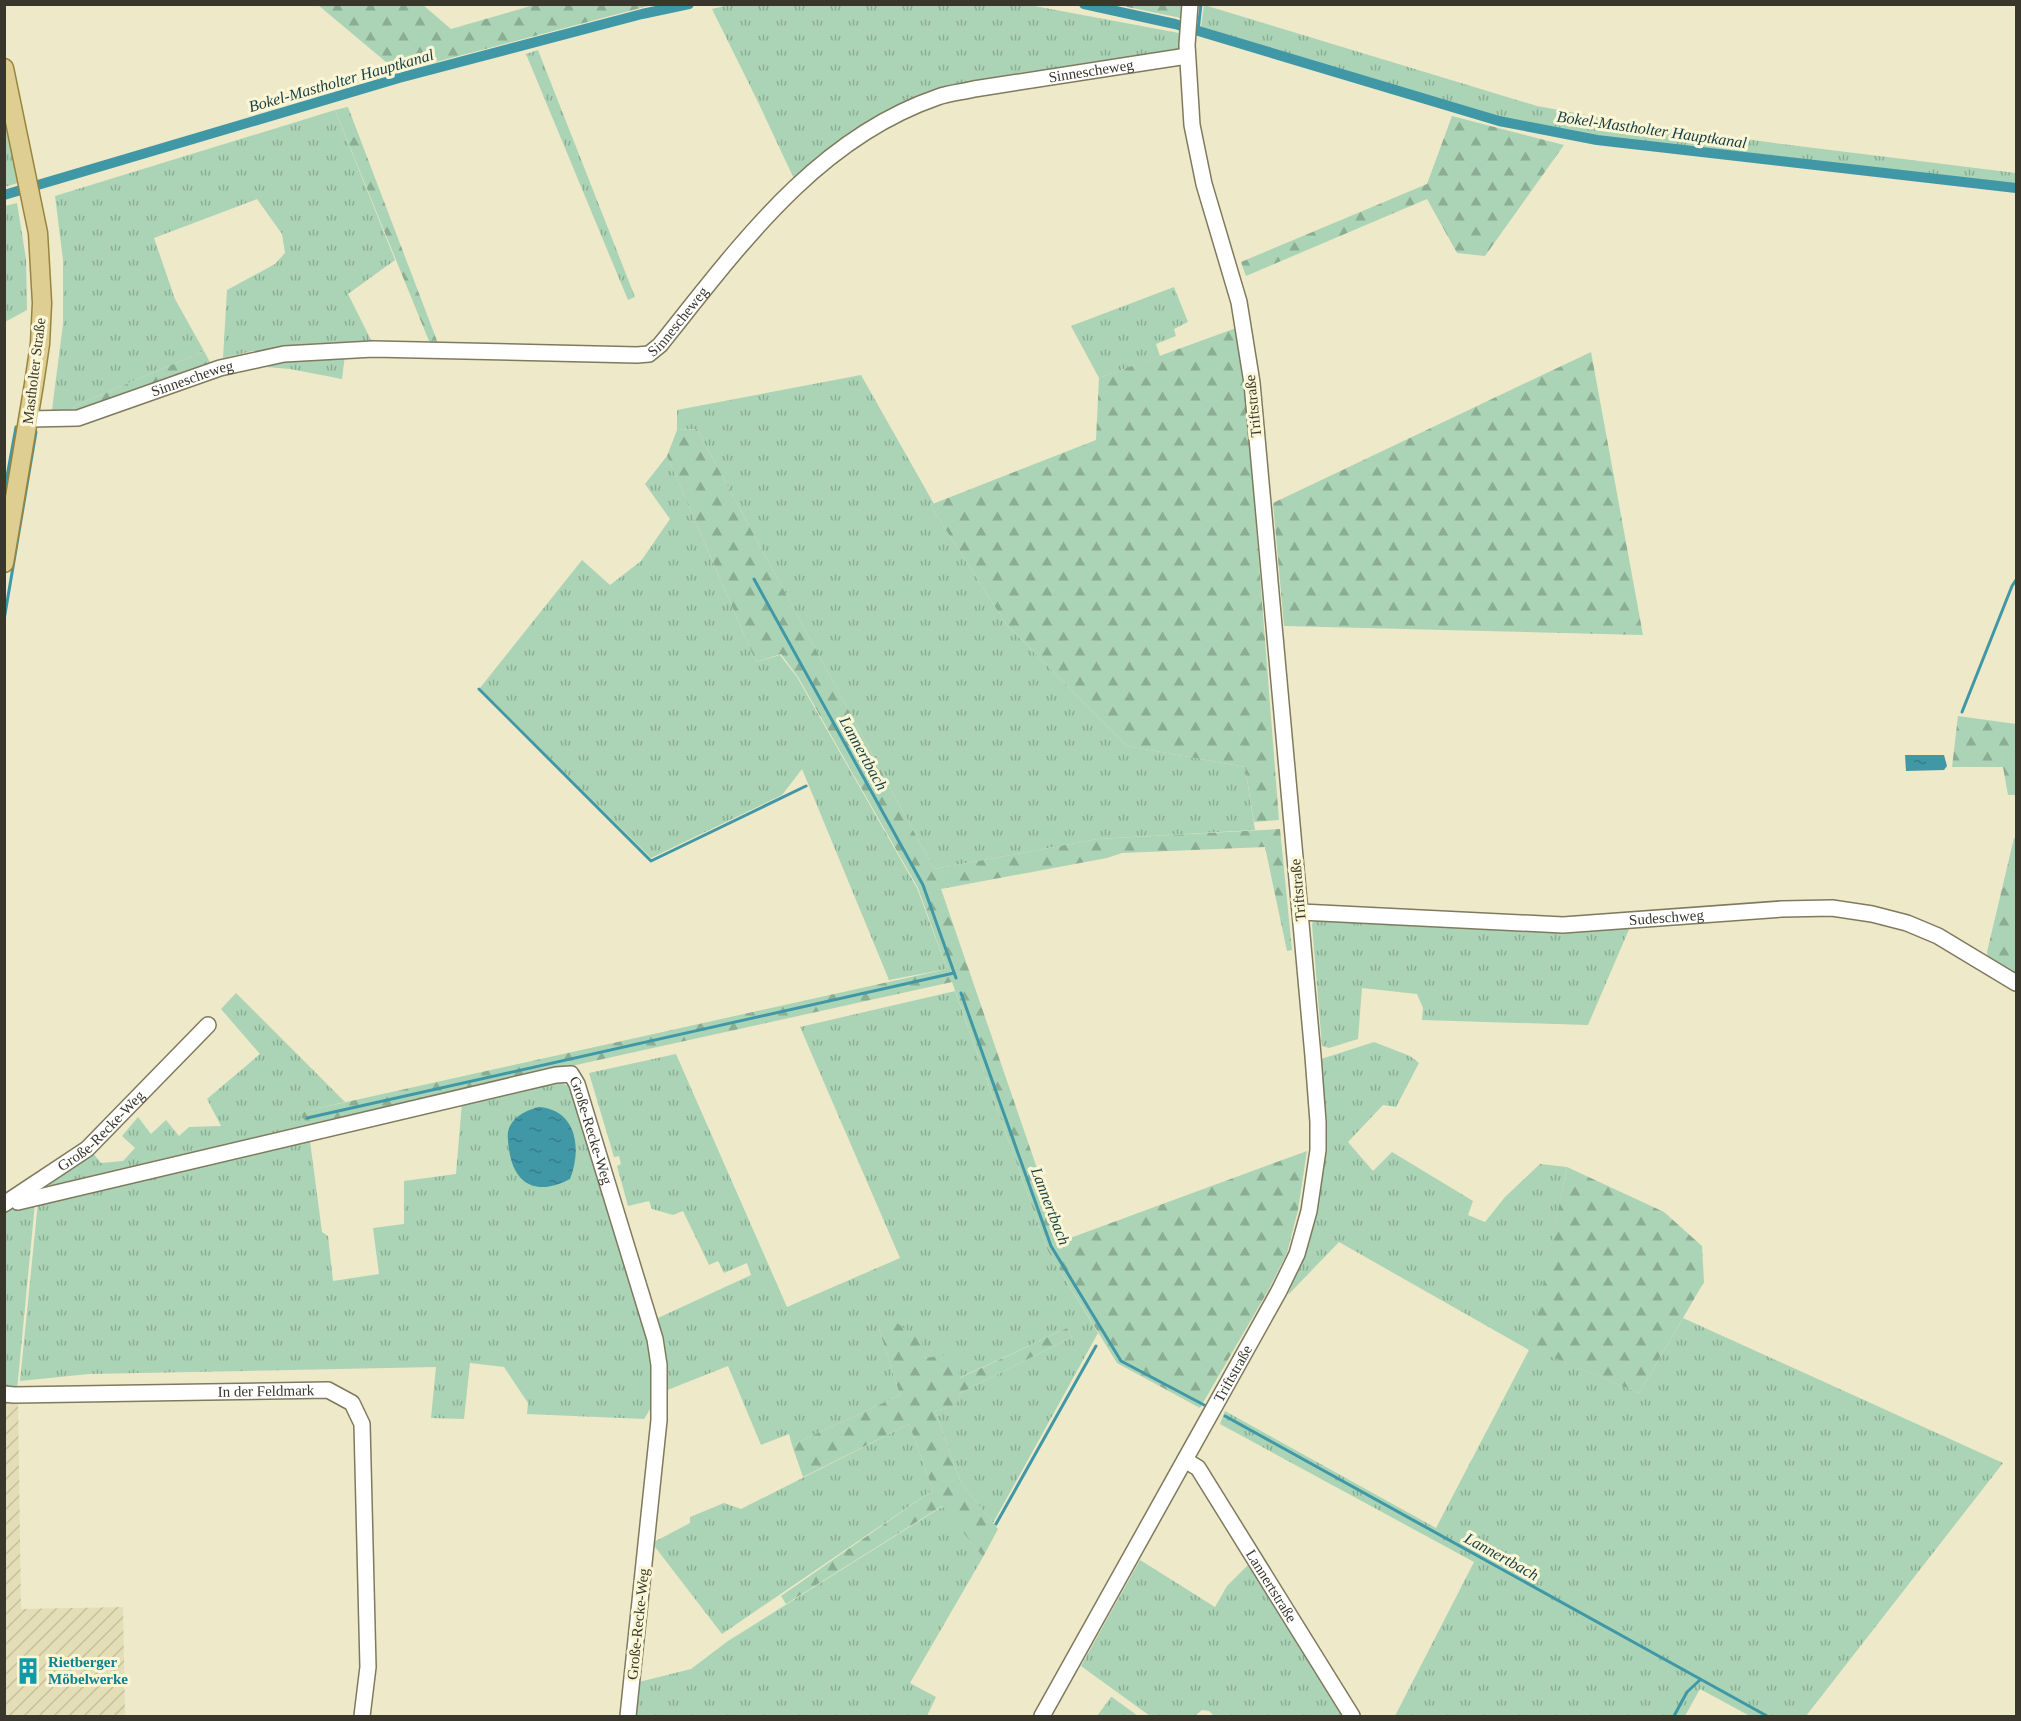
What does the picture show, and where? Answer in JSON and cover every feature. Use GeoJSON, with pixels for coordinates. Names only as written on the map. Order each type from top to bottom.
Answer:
{"type":"FeatureCollection","features":[{"type":"Feature","properties":{"kind":"main road","name":"Mastholter Straße"},"geometry":{"type":"LineString","coordinates":[[4,68],[9,108],[33,205],[40,259],[42,303],[40,344],[4,563]]}},
{"type":"Feature","properties":{"kind":"street","name":"Triftstraße"},"geometry":{"type":"LineString","coordinates":[[1042,1716],[1279,1291],[1297,1254],[1309,1211],[1318,1150],[1318,1122],[1301,912],[1252,383],[1239,302],[1204,184],[1192,125],[1187,51],[1189,7]]}},
{"type":"Feature","properties":{"kind":"street","name":"Sinnescheweg"},"geometry":{"type":"LineString","coordinates":[[29,418],[78,418],[220,369],[284,354],[373,349],[637,356],[649,354],[660,345],[757,225],[835,152],[884,120],[939,96],[1187,51]]}},
{"type":"Feature","properties":{"kind":"street","name":"Sudeschweg"},"geometry":{"type":"LineString","coordinates":[[1301,912],[1563,926],[1782,909],[1832,908],[1872,914],[1907,923],[1938,936],[2016,983]]}},
{"type":"Feature","properties":{"kind":"street","name":"Große-Recke-Weg"},"geometry":{"type":"LineString","coordinates":[[10,1201],[87,1149],[208,1025]]}},
{"type":"Feature","properties":{"kind":"street","name":"Große-Recke-Weg"},"geometry":{"type":"LineString","coordinates":[[10,1201],[18,1202],[338,1125],[556,1075],[571,1074],[577,1084],[655,1339],[659,1365],[659,1420],[628,1716]]}},
{"type":"Feature","properties":{"kind":"street"},"geometry":{"type":"LineString","coordinates":[[40,1181],[48,1195]]}},
{"type":"Feature","properties":{"kind":"street","name":"In der Feldmark"},"geometry":{"type":"LineString","coordinates":[[4,1394],[328,1390],[352,1403],[362,1424],[368,1667],[362,1716]]}},
{"type":"Feature","properties":{"kind":"street","name":"Lannertstraße"},"geometry":{"type":"LineString","coordinates":[[1185,1460],[1198,1468],[1352,1716]]}},
{"type":"Feature","properties":{"kind":"shaded area"},"geometry":{"type":"Polygon","coordinates":[[[4,1398],[18,1401],[21,1609],[123,1607],[125,1716],[5,1716],[4,1398]]]}},
{"type":"Feature","properties":{"kind":"green space"},"geometry":{"type":"Polygon","coordinates":[[[733,4],[1029,5],[1179,33],[1179,50],[937,94],[796,183],[712,9],[733,4]]]}},
{"type":"Feature","properties":{"kind":"green space"},"geometry":{"type":"Polygon","coordinates":[[[1182,4],[1181,18],[1118,5],[1182,4]]]}},
{"type":"Feature","properties":{"kind":"green space"},"geometry":{"type":"Polygon","coordinates":[[[318,5],[423,5],[451,29],[534,5],[652,5],[398,72],[318,5]]]}},
{"type":"Feature","properties":{"kind":"green space"},"geometry":{"type":"Polygon","coordinates":[[[1204,5],[1537,106],[1630,123],[2016,173],[2016,185],[1751,153],[1598,138],[1499,118],[1201,27],[1204,5]]]}},
{"type":"Feature","properties":{"kind":"green space"},"geometry":{"type":"Polygon","coordinates":[[[538,50],[635,297],[628,300],[526,54],[538,50]]]}},
{"type":"Feature","properties":{"kind":"green space"},"geometry":{"type":"Polygon","coordinates":[[[348,107],[439,346],[431,346],[335,110],[348,107]]]}},
{"type":"Feature","properties":{"kind":"green space"},"geometry":{"type":"Polygon","coordinates":[[[335,110],[395,260],[348,294],[374,346],[253,351],[223,358],[227,290],[275,264],[285,253],[282,234],[257,199],[154,238],[175,299],[204,351],[77,405],[67,412],[52,410],[63,324],[63,260],[55,196],[335,110]]]}},
{"type":"Feature","properties":{"kind":"green space"},"geometry":{"type":"Polygon","coordinates":[[[1452,116],[1564,145],[1485,256],[1457,253],[1427,199],[1246,276],[1241,262],[1427,184],[1452,116]]]}},
{"type":"Feature","properties":{"kind":"green space"},"geometry":{"type":"Polygon","coordinates":[[[4,118],[21,182],[5,187],[4,187],[4,118]]]}},
{"type":"Feature","properties":{"kind":"green space"},"geometry":{"type":"Polygon","coordinates":[[[17,203],[26,259],[27,310],[5,322],[5,206],[17,203]]]}},
{"type":"Feature","properties":{"kind":"green space"},"geometry":{"type":"Polygon","coordinates":[[[1174,287],[1188,322],[1174,329],[1176,336],[1156,344],[1160,356],[1099,378],[1071,326],[1174,287]]]}},
{"type":"Feature","properties":{"kind":"green space"},"geometry":{"type":"Polygon","coordinates":[[[1236,328],[1245,383],[1279,820],[1254,822],[1245,767],[1127,746],[1006,624],[930,505],[1096,440],[1099,378],[1236,328]]]}},
{"type":"Feature","properties":{"kind":"green space"},"geometry":{"type":"Polygon","coordinates":[[[204,351],[212,366],[77,412],[67,412],[77,405],[204,351]]]}},
{"type":"Feature","properties":{"kind":"green space"},"geometry":{"type":"Polygon","coordinates":[[[1591,352],[1643,635],[1284,626],[1273,503],[1591,352]]]}},
{"type":"Feature","properties":{"kind":"green space"},"geometry":{"type":"Polygon","coordinates":[[[345,355],[342,379],[266,367],[285,359],[345,355]]]}},
{"type":"Feature","properties":{"kind":"green space"},"geometry":{"type":"Polygon","coordinates":[[[861,375],[934,504],[930,505],[1006,624],[1127,746],[1245,767],[1255,830],[1098,839],[934,869],[697,429],[677,430],[677,410],[861,375]]]}},
{"type":"Feature","properties":{"kind":"green space"},"geometry":{"type":"Polygon","coordinates":[[[697,429],[934,869],[1098,839],[1280,829],[1292,950],[1287,951],[1265,847],[1122,853],[1107,858],[941,889],[1062,1241],[1307,1151],[1298,1210],[1287,1253],[1269,1289],[1200,1408],[1117,1363],[1048,1251],[952,982],[309,1124],[297,1113],[947,969],[918,888],[798,677],[781,654],[756,662],[667,456],[677,430],[697,429]]]}},
{"type":"Feature","properties":{"kind":"green space"},"geometry":{"type":"Polygon","coordinates":[[[667,456],[756,662],[780,655],[797,677],[917,888],[947,969],[889,980],[802,769],[782,795],[651,858],[480,688],[582,560],[610,585],[641,561],[670,519],[645,484],[667,456]]]}},
{"type":"Feature","properties":{"kind":"green space"},"geometry":{"type":"Polygon","coordinates":[[[1958,716],[2016,724],[2016,795],[2008,795],[2003,767],[1952,767],[1958,716]]]}},
{"type":"Feature","properties":{"kind":"green space"},"geometry":{"type":"Polygon","coordinates":[[[2014,838],[2016,838],[2016,978],[1988,961],[1987,952],[2014,838]]]}},
{"type":"Feature","properties":{"kind":"green space"},"geometry":{"type":"Polygon","coordinates":[[[1318,918],[1630,927],[1588,1025],[1422,1020],[1423,1008],[1417,994],[1362,988],[1358,1039],[1329,1048],[1322,1046],[1312,925],[1313,921],[1318,918]]]}},
{"type":"Feature","properties":{"kind":"green space"},"geometry":{"type":"Polygon","coordinates":[[[955,991],[1048,1251],[1098,1333],[993,1523],[961,1483],[935,1411],[955,1406],[960,1393],[1072,1337],[1067,1328],[959,1378],[879,1329],[900,1395],[792,1445],[789,1434],[761,1445],[728,1366],[665,1391],[658,1318],[751,1275],[747,1263],[724,1273],[718,1261],[709,1265],[683,1211],[673,1215],[652,1209],[649,1201],[628,1206],[617,1166],[621,1164],[619,1156],[614,1157],[589,1073],[676,1054],[787,1307],[900,1258],[800,1027],[955,991]]]}},
{"type":"Feature","properties":{"kind":"green space"},"geometry":{"type":"Polygon","coordinates":[[[236,993],[345,1102],[298,1113],[309,1124],[54,1188],[50,1187],[49,1183],[91,1151],[101,1163],[123,1161],[135,1148],[122,1136],[138,1117],[151,1134],[166,1120],[179,1136],[189,1127],[221,1126],[207,1099],[260,1054],[221,1009],[236,993]]]}},
{"type":"Feature","properties":{"kind":"green space"},"geometry":{"type":"Polygon","coordinates":[[[1374,1042],[1410,1056],[1419,1063],[1396,1107],[1383,1105],[1348,1142],[1373,1171],[1392,1152],[1473,1201],[1468,1215],[1485,1222],[1505,1197],[1540,1164],[1567,1167],[1531,1348],[1639,1393],[1683,1318],[2003,1463],[1806,1716],[1750,1716],[1700,1689],[1685,1716],[1395,1716],[1474,1562],[1220,1424],[1225,1411],[1436,1528],[1529,1350],[1339,1242],[1288,1295],[1302,1255],[1318,1060],[1374,1042]]]}},
{"type":"Feature","properties":{"kind":"green space"},"geometry":{"type":"Polygon","coordinates":[[[557,1081],[575,1089],[650,1337],[655,1365],[652,1406],[644,1419],[527,1414],[528,1403],[504,1367],[470,1363],[464,1419],[431,1418],[436,1367],[89,1374],[20,1381],[38,1202],[307,1137],[310,1141],[322,1232],[328,1236],[333,1281],[379,1274],[373,1228],[404,1224],[404,1181],[456,1174],[462,1102],[557,1081]]]}},
{"type":"Feature","properties":{"kind":"green space"},"geometry":{"type":"Polygon","coordinates":[[[1567,1167],[1664,1212],[1702,1246],[1704,1282],[1639,1393],[1530,1348],[1567,1167]]]}},
{"type":"Feature","properties":{"kind":"green space"},"geometry":{"type":"Polygon","coordinates":[[[35,1203],[17,1390],[5,1388],[4,1210],[35,1203]]]}},
{"type":"Feature","properties":{"kind":"green space"},"geometry":{"type":"Polygon","coordinates":[[[897,1323],[922,1342],[925,1358],[952,1354],[960,1378],[1067,1328],[1072,1337],[960,1393],[956,1406],[935,1411],[961,1483],[998,1529],[983,1557],[942,1506],[786,1604],[781,1596],[933,1490],[909,1424],[803,1477],[792,1445],[900,1395],[879,1329],[897,1323]]]}},
{"type":"Feature","properties":{"kind":"green space"},"geometry":{"type":"Polygon","coordinates":[[[909,1424],[933,1490],[722,1634],[652,1543],[690,1523],[690,1517],[724,1503],[741,1509],[909,1424]]]}},
{"type":"Feature","properties":{"kind":"green space"},"geometry":{"type":"Polygon","coordinates":[[[943,1506],[983,1557],[910,1683],[936,1697],[927,1716],[634,1716],[639,1682],[691,1669],[728,1641],[943,1506]]]}},
{"type":"Feature","properties":{"kind":"green space"},"geometry":{"type":"Polygon","coordinates":[[[1140,1560],[1215,1607],[1227,1586],[1249,1564],[1342,1716],[1214,1716],[1209,1711],[1202,1710],[1195,1716],[1150,1716],[1081,1666],[1140,1560]]]}},
{"type":"Feature","properties":{"kind":"green space"},"geometry":{"type":"Polygon","coordinates":[[[1112,1697],[1138,1716],[1097,1716],[1112,1697]]]}},
{"type":"Feature","properties":{"kind":"water"},"geometry":{"type":"Polygon","coordinates":[[[1905,755],[1944,755],[1947,766],[1944,770],[1906,771],[1905,755]]]}},
{"type":"Feature","properties":{"kind":"water"},"geometry":{"type":"Polygon","coordinates":[[[539,1107],[562,1115],[569,1123],[573,1133],[576,1156],[570,1179],[560,1184],[541,1187],[532,1185],[518,1175],[510,1155],[508,1137],[512,1122],[516,1118],[539,1107]]]}},
{"type":"Feature","properties":{"kind":"waterway","name":"Bokel-Mastholter Hauptkanal"},"geometry":{"type":"LineString","coordinates":[[4,195],[399,78],[642,14],[689,4]]}},
{"type":"Feature","properties":{"kind":"waterway","name":"Bokel-Mastholter Hauptkanal"},"geometry":{"type":"LineString","coordinates":[[1084,4],[1175,24],[1499,121],[1597,140],[2016,188]]}},
{"type":"Feature","properties":{"kind":"waterway"},"geometry":{"type":"LineString","coordinates":[[1198,31],[1201,4]]}},
{"type":"Feature","properties":{"kind":"waterway"},"geometry":{"type":"LineString","coordinates":[[4,493],[16,427]]}},
{"type":"Feature","properties":{"kind":"waterway"},"geometry":{"type":"LineString","coordinates":[[4,620],[36,432]]}},
{"type":"Feature","properties":{"kind":"waterway","name":"Lannertbach"},"geometry":{"type":"LineString","coordinates":[[754,579],[923,885],[956,978]]}},
{"type":"Feature","properties":{"kind":"waterway"},"geometry":{"type":"LineString","coordinates":[[1962,712],[2016,580]]}},
{"type":"Feature","properties":{"kind":"waterway"},"geometry":{"type":"LineString","coordinates":[[479,689],[651,861],[806,786]]}},
{"type":"Feature","properties":{"kind":"waterway"},"geometry":{"type":"LineString","coordinates":[[307,1118],[954,973]]}},
{"type":"Feature","properties":{"kind":"waterway","name":"Lannertbach"},"geometry":{"type":"LineString","coordinates":[[961,993],[1051,1246],[1121,1361],[1206,1406]]}},
{"type":"Feature","properties":{"kind":"waterway"},"geometry":{"type":"LineString","coordinates":[[996,1524],[1096,1346]]}},
{"type":"Feature","properties":{"kind":"waterway","name":"Lannertbach"},"geometry":{"type":"LineString","coordinates":[[1225,1416],[1767,1716]]}},
{"type":"Feature","properties":{"kind":"waterway"},"geometry":{"type":"LineString","coordinates":[[1674,1716],[1687,1692],[1700,1680]]}},
{"type":"Feature","properties":{"kind":"place","name":"Rietberger Möbelwerke"},"geometry":{"type":"Point","coordinates":[28,1671]}}]}
